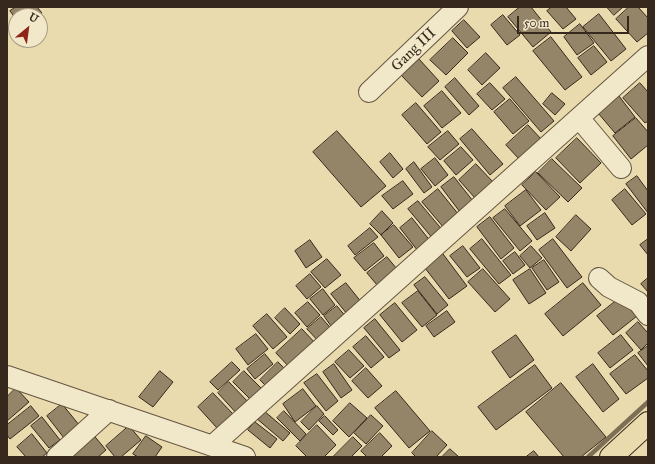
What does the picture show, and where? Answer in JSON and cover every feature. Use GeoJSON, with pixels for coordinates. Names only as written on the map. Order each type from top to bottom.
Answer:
{"type":"FeatureCollection","features":[{"type":"Feature","properties":{"kind":"main road"},"geometry":{"type":"LineString","coordinates":[[611,457],[648,423]]}},
{"type":"Feature","properties":{"kind":"street","name":"Gang III"},"geometry":{"type":"LineString","coordinates":[[369,92],[458,7]]}},
{"type":"Feature","properties":{"kind":"street"},"geometry":{"type":"LineString","coordinates":[[212,446],[648,56]]}},
{"type":"Feature","properties":{"kind":"street"},"geometry":{"type":"LineString","coordinates":[[579,118],[621,168]]}},
{"type":"Feature","properties":{"kind":"street"},"geometry":{"type":"LineString","coordinates":[[599,278],[609,287],[638,302],[648,315]]}},
{"type":"Feature","properties":{"kind":"street"},"geometry":{"type":"LineString","coordinates":[[7,376],[245,457]]}},
{"type":"Feature","properties":{"kind":"street"},"geometry":{"type":"LineString","coordinates":[[57,457],[109,410]]}},
{"type":"Feature","properties":{"kind":"building"},"geometry":{"type":"Polygon","coordinates":[[[37,7],[38,8],[14,8],[37,7]]]}},
{"type":"Feature","properties":{"kind":"building"},"geometry":{"type":"Polygon","coordinates":[[[520,7],[531,7],[551,32],[533,47],[508,17],[520,7]]]}},
{"type":"Feature","properties":{"kind":"building"},"geometry":{"type":"Polygon","coordinates":[[[552,7],[566,7],[576,19],[563,29],[547,11],[552,7]]]}},
{"type":"Feature","properties":{"kind":"building"},"geometry":{"type":"Polygon","coordinates":[[[607,7],[623,7],[614,15],[607,7]]]}},
{"type":"Feature","properties":{"kind":"building"},"geometry":{"type":"Polygon","coordinates":[[[629,7],[638,7],[648,18],[648,33],[637,42],[616,19],[629,7]]]}},
{"type":"Feature","properties":{"kind":"building"},"geometry":{"type":"Polygon","coordinates":[[[599,14],[626,49],[611,61],[583,27],[599,14]]]}},
{"type":"Feature","properties":{"kind":"building"},"geometry":{"type":"Polygon","coordinates":[[[503,15],[520,35],[507,45],[491,25],[503,15]]]}},
{"type":"Feature","properties":{"kind":"building"},"geometry":{"type":"Polygon","coordinates":[[[464,20],[480,37],[467,48],[452,31],[464,20]]]}},
{"type":"Feature","properties":{"kind":"building"},"geometry":{"type":"Polygon","coordinates":[[[580,24],[594,43],[577,55],[564,37],[580,24]]]}},
{"type":"Feature","properties":{"kind":"building"},"geometry":{"type":"Polygon","coordinates":[[[551,37],[582,77],[565,90],[533,51],[551,37]]]}},
{"type":"Feature","properties":{"kind":"building"},"geometry":{"type":"Polygon","coordinates":[[[453,38],[468,53],[446,75],[430,60],[453,38]]]}},
{"type":"Feature","properties":{"kind":"building"},"geometry":{"type":"Polygon","coordinates":[[[594,46],[607,62],[591,75],[578,58],[594,46]]]}},
{"type":"Feature","properties":{"kind":"building"},"geometry":{"type":"Polygon","coordinates":[[[486,53],[500,68],[482,85],[468,70],[486,53]]]}},
{"type":"Feature","properties":{"kind":"building"},"geometry":{"type":"Polygon","coordinates":[[[419,59],[439,81],[422,97],[401,75],[419,59]]]}},
{"type":"Feature","properties":{"kind":"building"},"geometry":{"type":"Polygon","coordinates":[[[516,77],[554,121],[541,132],[503,88],[516,77]]]}},
{"type":"Feature","properties":{"kind":"building"},"geometry":{"type":"Polygon","coordinates":[[[455,78],[479,106],[469,115],[445,87],[455,78]]]}},
{"type":"Feature","properties":{"kind":"building"},"geometry":{"type":"Polygon","coordinates":[[[490,83],[505,99],[492,110],[477,94],[490,83]]]}},
{"type":"Feature","properties":{"kind":"building"},"geometry":{"type":"Polygon","coordinates":[[[640,83],[648,92],[648,121],[645,123],[623,98],[640,83]]]}},
{"type":"Feature","properties":{"kind":"building"},"geometry":{"type":"Polygon","coordinates":[[[442,91],[461,113],[442,128],[424,106],[442,91]]]}},
{"type":"Feature","properties":{"kind":"building"},"geometry":{"type":"Polygon","coordinates":[[[552,93],[565,104],[555,115],[543,104],[552,93]]]}},
{"type":"Feature","properties":{"kind":"building"},"geometry":{"type":"Polygon","coordinates":[[[619,96],[635,117],[615,133],[598,113],[619,96]]]}},
{"type":"Feature","properties":{"kind":"building"},"geometry":{"type":"Polygon","coordinates":[[[510,99],[529,121],[513,134],[494,112],[510,99]]]}},
{"type":"Feature","properties":{"kind":"building"},"geometry":{"type":"Polygon","coordinates":[[[416,103],[441,132],[427,144],[402,115],[416,103]]]}},
{"type":"Feature","properties":{"kind":"building"},"geometry":{"type":"Polygon","coordinates":[[[636,118],[648,132],[648,145],[631,159],[613,136],[636,118]]]}},
{"type":"Feature","properties":{"kind":"building"},"geometry":{"type":"Polygon","coordinates":[[[528,125],[542,140],[520,160],[506,145],[528,125]]]}},
{"type":"Feature","properties":{"kind":"building"},"geometry":{"type":"Polygon","coordinates":[[[472,129],[503,164],[490,175],[460,139],[472,129]]]}},
{"type":"Feature","properties":{"kind":"building"},"geometry":{"type":"Polygon","coordinates":[[[337,131],[386,186],[361,207],[313,152],[337,131]]]}},
{"type":"Feature","properties":{"kind":"building"},"geometry":{"type":"Polygon","coordinates":[[[448,131],[459,144],[440,160],[428,147],[448,131]]]}},
{"type":"Feature","properties":{"kind":"building"},"geometry":{"type":"Polygon","coordinates":[[[577,138],[601,163],[580,183],[556,158],[577,138]]]}},
{"type":"Feature","properties":{"kind":"building"},"geometry":{"type":"Polygon","coordinates":[[[461,147],[473,160],[456,175],[444,161],[461,147]]]}},
{"type":"Feature","properties":{"kind":"building"},"geometry":{"type":"Polygon","coordinates":[[[390,153],[403,169],[393,178],[380,162],[390,153]]]}},
{"type":"Feature","properties":{"kind":"building"},"geometry":{"type":"Polygon","coordinates":[[[435,158],[448,175],[435,186],[421,169],[435,158]]]}},
{"type":"Feature","properties":{"kind":"building"},"geometry":{"type":"Polygon","coordinates":[[[552,159],[582,188],[568,202],[538,173],[552,159]]]}},
{"type":"Feature","properties":{"kind":"building"},"geometry":{"type":"Polygon","coordinates":[[[414,162],[432,187],[424,193],[406,169],[414,162]]]}},
{"type":"Feature","properties":{"kind":"building"},"geometry":{"type":"Polygon","coordinates":[[[476,164],[493,182],[475,198],[459,180],[476,164]]]}},
{"type":"Feature","properties":{"kind":"building"},"geometry":{"type":"Polygon","coordinates":[[[536,172],[560,197],[546,210],[522,185],[536,172]]]}},
{"type":"Feature","properties":{"kind":"building"},"geometry":{"type":"Polygon","coordinates":[[[637,176],[648,191],[648,213],[626,184],[637,176]]]}},
{"type":"Feature","properties":{"kind":"building"},"geometry":{"type":"Polygon","coordinates":[[[454,177],[473,201],[460,212],[441,187],[454,177]]]}},
{"type":"Feature","properties":{"kind":"building"},"geometry":{"type":"Polygon","coordinates":[[[403,181],[413,194],[393,209],[382,196],[403,181]]]}},
{"type":"Feature","properties":{"kind":"building"},"geometry":{"type":"Polygon","coordinates":[[[438,189],[459,215],[444,228],[422,202],[438,189]]]}},
{"type":"Feature","properties":{"kind":"building"},"geometry":{"type":"Polygon","coordinates":[[[625,189],[646,214],[632,225],[612,200],[625,189]]]}},
{"type":"Feature","properties":{"kind":"building"},"geometry":{"type":"Polygon","coordinates":[[[526,190],[541,210],[520,226],[505,206],[526,190]]]}},
{"type":"Feature","properties":{"kind":"building"},"geometry":{"type":"Polygon","coordinates":[[[418,201],[444,232],[434,240],[408,209],[418,201]]]}},
{"type":"Feature","properties":{"kind":"building"},"geometry":{"type":"Polygon","coordinates":[[[505,209],[532,241],[520,251],[493,218],[505,209]]]}},
{"type":"Feature","properties":{"kind":"building"},"geometry":{"type":"Polygon","coordinates":[[[382,211],[393,223],[381,235],[370,224],[382,211]]]}},
{"type":"Feature","properties":{"kind":"building"},"geometry":{"type":"Polygon","coordinates":[[[545,213],[555,228],[537,240],[527,226],[545,213]]]}},
{"type":"Feature","properties":{"kind":"building"},"geometry":{"type":"Polygon","coordinates":[[[576,215],[591,229],[571,251],[556,237],[576,215]]]}},
{"type":"Feature","properties":{"kind":"building"},"geometry":{"type":"Polygon","coordinates":[[[490,217],[514,248],[501,259],[477,227],[490,217]]]}},
{"type":"Feature","properties":{"kind":"building"},"geometry":{"type":"Polygon","coordinates":[[[412,218],[431,242],[418,251],[400,228],[412,218]]]}},
{"type":"Feature","properties":{"kind":"building"},"geometry":{"type":"Polygon","coordinates":[[[394,225],[413,247],[399,258],[381,235],[394,225]]]}},
{"type":"Feature","properties":{"kind":"building"},"geometry":{"type":"Polygon","coordinates":[[[370,228],[378,237],[355,255],[348,246],[370,228]]]}},
{"type":"Feature","properties":{"kind":"building"},"geometry":{"type":"Polygon","coordinates":[[[482,239],[511,275],[499,284],[470,249],[482,239]]]}},
{"type":"Feature","properties":{"kind":"building"},"geometry":{"type":"Polygon","coordinates":[[[553,239],[582,277],[567,288],[539,250],[553,239]]]}},
{"type":"Feature","properties":{"kind":"building"},"geometry":{"type":"Polygon","coordinates":[[[648,239],[648,255],[640,245],[648,239]]]}},
{"type":"Feature","properties":{"kind":"building"},"geometry":{"type":"Polygon","coordinates":[[[310,240],[322,257],[306,268],[295,251],[310,240]]]}},
{"type":"Feature","properties":{"kind":"building"},"geometry":{"type":"Polygon","coordinates":[[[374,243],[384,256],[365,271],[354,258],[374,243]]]}},
{"type":"Feature","properties":{"kind":"building"},"geometry":{"type":"Polygon","coordinates":[[[463,246],[480,268],[467,277],[450,256],[463,246]]]}},
{"type":"Feature","properties":{"kind":"building"},"geometry":{"type":"Polygon","coordinates":[[[531,246],[542,258],[530,268],[520,256],[531,246]]]}},
{"type":"Feature","properties":{"kind":"building"},"geometry":{"type":"Polygon","coordinates":[[[515,252],[525,265],[513,274],[503,261],[515,252]]]}},
{"type":"Feature","properties":{"kind":"building"},"geometry":{"type":"Polygon","coordinates":[[[443,254],[467,286],[449,299],[425,268],[443,254]]]}},
{"type":"Feature","properties":{"kind":"building"},"geometry":{"type":"Polygon","coordinates":[[[387,257],[397,269],[377,285],[367,273],[387,257]]]}},
{"type":"Feature","properties":{"kind":"building"},"geometry":{"type":"Polygon","coordinates":[[[327,259],[341,275],[325,288],[311,272],[327,259]]]}},
{"type":"Feature","properties":{"kind":"building"},"geometry":{"type":"Polygon","coordinates":[[[544,260],[559,282],[547,290],[532,268],[544,260]]]}},
{"type":"Feature","properties":{"kind":"building"},"geometry":{"type":"Polygon","coordinates":[[[483,269],[510,299],[495,312],[468,282],[483,269]]]}},
{"type":"Feature","properties":{"kind":"building"},"geometry":{"type":"Polygon","coordinates":[[[530,269],[546,293],[529,304],[513,280],[530,269]]]}},
{"type":"Feature","properties":{"kind":"building"},"geometry":{"type":"Polygon","coordinates":[[[310,274],[321,287],[307,299],[296,286],[310,274]]]}},
{"type":"Feature","properties":{"kind":"building"},"geometry":{"type":"Polygon","coordinates":[[[425,277],[448,305],[437,314],[414,285],[425,277]]]}},
{"type":"Feature","properties":{"kind":"building"},"geometry":{"type":"Polygon","coordinates":[[[648,278],[648,292],[641,284],[648,278]]]}},
{"type":"Feature","properties":{"kind":"building"},"geometry":{"type":"Polygon","coordinates":[[[346,283],[362,303],[347,314],[331,294],[346,283]]]}},
{"type":"Feature","properties":{"kind":"building"},"geometry":{"type":"Polygon","coordinates":[[[583,283],[601,305],[563,336],[545,314],[583,283]]]}},
{"type":"Feature","properties":{"kind":"building"},"geometry":{"type":"Polygon","coordinates":[[[323,289],[335,305],[323,315],[310,299],[323,289]]]}},
{"type":"Feature","properties":{"kind":"building"},"geometry":{"type":"Polygon","coordinates":[[[418,291],[437,315],[422,327],[402,303],[418,291]]]}},
{"type":"Feature","properties":{"kind":"building"},"geometry":{"type":"Polygon","coordinates":[[[621,297],[637,316],[613,335],[597,316],[621,297]]]}},
{"type":"Feature","properties":{"kind":"building"},"geometry":{"type":"Polygon","coordinates":[[[308,302],[320,315],[307,327],[295,313],[308,302]]]}},
{"type":"Feature","properties":{"kind":"building"},"geometry":{"type":"Polygon","coordinates":[[[395,303],[417,330],[402,342],[380,315],[395,303]]]}},
{"type":"Feature","properties":{"kind":"building"},"geometry":{"type":"Polygon","coordinates":[[[337,306],[347,318],[333,329],[324,316],[337,306]]]}},
{"type":"Feature","properties":{"kind":"building"},"geometry":{"type":"Polygon","coordinates":[[[285,308],[300,324],[290,334],[275,318],[285,308]]]}},
{"type":"Feature","properties":{"kind":"building"},"geometry":{"type":"Polygon","coordinates":[[[447,311],[455,322],[434,337],[426,326],[447,311]]]}},
{"type":"Feature","properties":{"kind":"building"},"geometry":{"type":"Polygon","coordinates":[[[267,314],[287,337],[273,349],[253,326],[267,314]]]}},
{"type":"Feature","properties":{"kind":"building"},"geometry":{"type":"Polygon","coordinates":[[[321,317],[334,332],[321,344],[307,329],[321,317]]]}},
{"type":"Feature","properties":{"kind":"building"},"geometry":{"type":"Polygon","coordinates":[[[375,319],[400,350],[389,358],[364,328],[375,319]]]}},
{"type":"Feature","properties":{"kind":"building"},"geometry":{"type":"Polygon","coordinates":[[[638,322],[648,333],[648,343],[641,350],[626,333],[638,322]]]}},
{"type":"Feature","properties":{"kind":"building"},"geometry":{"type":"Polygon","coordinates":[[[302,329],[317,345],[292,370],[276,353],[302,329]]]}},
{"type":"Feature","properties":{"kind":"building"},"geometry":{"type":"Polygon","coordinates":[[[256,334],[268,349],[248,365],[236,349],[256,334]]]}},
{"type":"Feature","properties":{"kind":"building"},"geometry":{"type":"Polygon","coordinates":[[[516,335],[534,360],[510,378],[492,352],[516,335]]]}},
{"type":"Feature","properties":{"kind":"building"},"geometry":{"type":"Polygon","coordinates":[[[621,335],[633,350],[610,368],[598,353],[621,335]]]}},
{"type":"Feature","properties":{"kind":"building"},"geometry":{"type":"Polygon","coordinates":[[[366,336],[384,357],[371,368],[353,347],[366,336]]]}},
{"type":"Feature","properties":{"kind":"building"},"geometry":{"type":"Polygon","coordinates":[[[648,346],[648,366],[638,353],[648,346]]]}},
{"type":"Feature","properties":{"kind":"building"},"geometry":{"type":"Polygon","coordinates":[[[349,350],[364,366],[350,378],[335,362],[349,350]]]}},
{"type":"Feature","properties":{"kind":"building"},"geometry":{"type":"Polygon","coordinates":[[[265,354],[273,364],[255,379],[247,369],[265,354]]]}},
{"type":"Feature","properties":{"kind":"building"},"geometry":{"type":"Polygon","coordinates":[[[635,355],[648,371],[648,378],[626,394],[610,374],[635,355]]]}},
{"type":"Feature","properties":{"kind":"building"},"geometry":{"type":"Polygon","coordinates":[[[232,362],[240,370],[218,390],[210,382],[232,362]]]}},
{"type":"Feature","properties":{"kind":"building"},"geometry":{"type":"Polygon","coordinates":[[[278,362],[287,371],[269,389],[260,380],[278,362]]]}},
{"type":"Feature","properties":{"kind":"building"},"geometry":{"type":"Polygon","coordinates":[[[334,364],[352,390],[341,398],[323,372],[334,364]]]}},
{"type":"Feature","properties":{"kind":"building"},"geometry":{"type":"Polygon","coordinates":[[[593,364],[619,399],[603,412],[576,377],[593,364]]]}},
{"type":"Feature","properties":{"kind":"building"},"geometry":{"type":"Polygon","coordinates":[[[535,365],[552,388],[496,430],[478,407],[535,365]]]}},
{"type":"Feature","properties":{"kind":"building"},"geometry":{"type":"Polygon","coordinates":[[[366,368],[382,386],[368,398],[352,381],[366,368]]]}},
{"type":"Feature","properties":{"kind":"building"},"geometry":{"type":"Polygon","coordinates":[[[160,371],[173,382],[153,407],[139,397],[160,371]]]}},
{"type":"Feature","properties":{"kind":"building"},"geometry":{"type":"Polygon","coordinates":[[[244,371],[264,391],[253,402],[233,382],[244,371]]]}},
{"type":"Feature","properties":{"kind":"building"},"geometry":{"type":"Polygon","coordinates":[[[317,374],[338,401],[326,411],[304,383],[317,374]]]}},
{"type":"Feature","properties":{"kind":"building"},"geometry":{"type":"Polygon","coordinates":[[[229,382],[250,404],[238,415],[218,393],[229,382]]]}},
{"type":"Feature","properties":{"kind":"building"},"geometry":{"type":"Polygon","coordinates":[[[561,383],[606,437],[581,457],[564,457],[526,412],[561,383]]]}},
{"type":"Feature","properties":{"kind":"building"},"geometry":{"type":"Polygon","coordinates":[[[16,388],[29,402],[7,421],[7,397],[16,388]]]}},
{"type":"Feature","properties":{"kind":"building"},"geometry":{"type":"Polygon","coordinates":[[[303,389],[316,406],[295,422],[283,404],[303,389]]]}},
{"type":"Feature","properties":{"kind":"building"},"geometry":{"type":"Polygon","coordinates":[[[396,391],[430,431],[409,448],[375,408],[396,391]]]}},
{"type":"Feature","properties":{"kind":"building"},"geometry":{"type":"Polygon","coordinates":[[[213,393],[233,414],[217,428],[198,407],[213,393]]]}},
{"type":"Feature","properties":{"kind":"building"},"geometry":{"type":"Polygon","coordinates":[[[350,403],[367,418],[349,437],[333,421],[350,403]]]}},
{"type":"Feature","properties":{"kind":"building"},"geometry":{"type":"Polygon","coordinates":[[[62,404],[80,426],[64,438],[47,416],[62,404]]]}},
{"type":"Feature","properties":{"kind":"building"},"geometry":{"type":"Polygon","coordinates":[[[31,406],[39,416],[10,439],[7,435],[7,425],[31,406]]]}},
{"type":"Feature","properties":{"kind":"building"},"geometry":{"type":"Polygon","coordinates":[[[317,406],[324,414],[309,430],[301,422],[317,406]]]}},
{"type":"Feature","properties":{"kind":"building"},"geometry":{"type":"Polygon","coordinates":[[[263,410],[290,433],[283,441],[256,418],[263,410]]]}},
{"type":"Feature","properties":{"kind":"building"},"geometry":{"type":"Polygon","coordinates":[[[284,411],[306,434],[300,441],[277,418],[284,411]]]}},
{"type":"Feature","properties":{"kind":"building"},"geometry":{"type":"Polygon","coordinates":[[[371,415],[383,426],[366,444],[354,433],[371,415]]]}},
{"type":"Feature","properties":{"kind":"building"},"geometry":{"type":"Polygon","coordinates":[[[325,416],[338,430],[333,435],[319,421],[325,416]]]}},
{"type":"Feature","properties":{"kind":"building"},"geometry":{"type":"Polygon","coordinates":[[[42,417],[60,440],[49,448],[31,426],[42,417]]]}},
{"type":"Feature","properties":{"kind":"building"},"geometry":{"type":"Polygon","coordinates":[[[255,422],[277,439],[270,448],[248,430],[255,422]]]}},
{"type":"Feature","properties":{"kind":"building"},"geometry":{"type":"Polygon","coordinates":[[[317,425],[336,445],[324,457],[307,457],[296,446],[317,425]]]}},
{"type":"Feature","properties":{"kind":"building"},"geometry":{"type":"Polygon","coordinates":[[[129,426],[141,440],[121,457],[115,457],[106,446],[129,426]]]}},
{"type":"Feature","properties":{"kind":"building"},"geometry":{"type":"Polygon","coordinates":[[[432,431],[447,445],[436,457],[416,457],[412,453],[432,431]]]}},
{"type":"Feature","properties":{"kind":"building"},"geometry":{"type":"Polygon","coordinates":[[[91,432],[106,450],[98,457],[65,457],[91,432]]]}},
{"type":"Feature","properties":{"kind":"building"},"geometry":{"type":"Polygon","coordinates":[[[380,433],[392,446],[381,457],[367,457],[361,451],[380,433]]]}},
{"type":"Feature","properties":{"kind":"building"},"geometry":{"type":"Polygon","coordinates":[[[32,434],[47,453],[42,457],[26,457],[17,447],[32,434]]]}},
{"type":"Feature","properties":{"kind":"building"},"geometry":{"type":"Polygon","coordinates":[[[146,436],[162,447],[155,457],[138,457],[133,454],[146,436]]]}},
{"type":"Feature","properties":{"kind":"building"},"geometry":{"type":"Polygon","coordinates":[[[353,437],[362,446],[351,457],[333,457],[353,437]]]}},
{"type":"Feature","properties":{"kind":"building"},"geometry":{"type":"Polygon","coordinates":[[[450,449],[459,457],[442,457],[450,449]]]}},
{"type":"Feature","properties":{"kind":"building"},"geometry":{"type":"Polygon","coordinates":[[[534,451],[539,457],[526,457],[534,451]]]}},
{"type":"Feature","properties":{"kind":"waterway"},"geometry":{"type":"LineString","coordinates":[[588,457],[648,402]]}}]}
